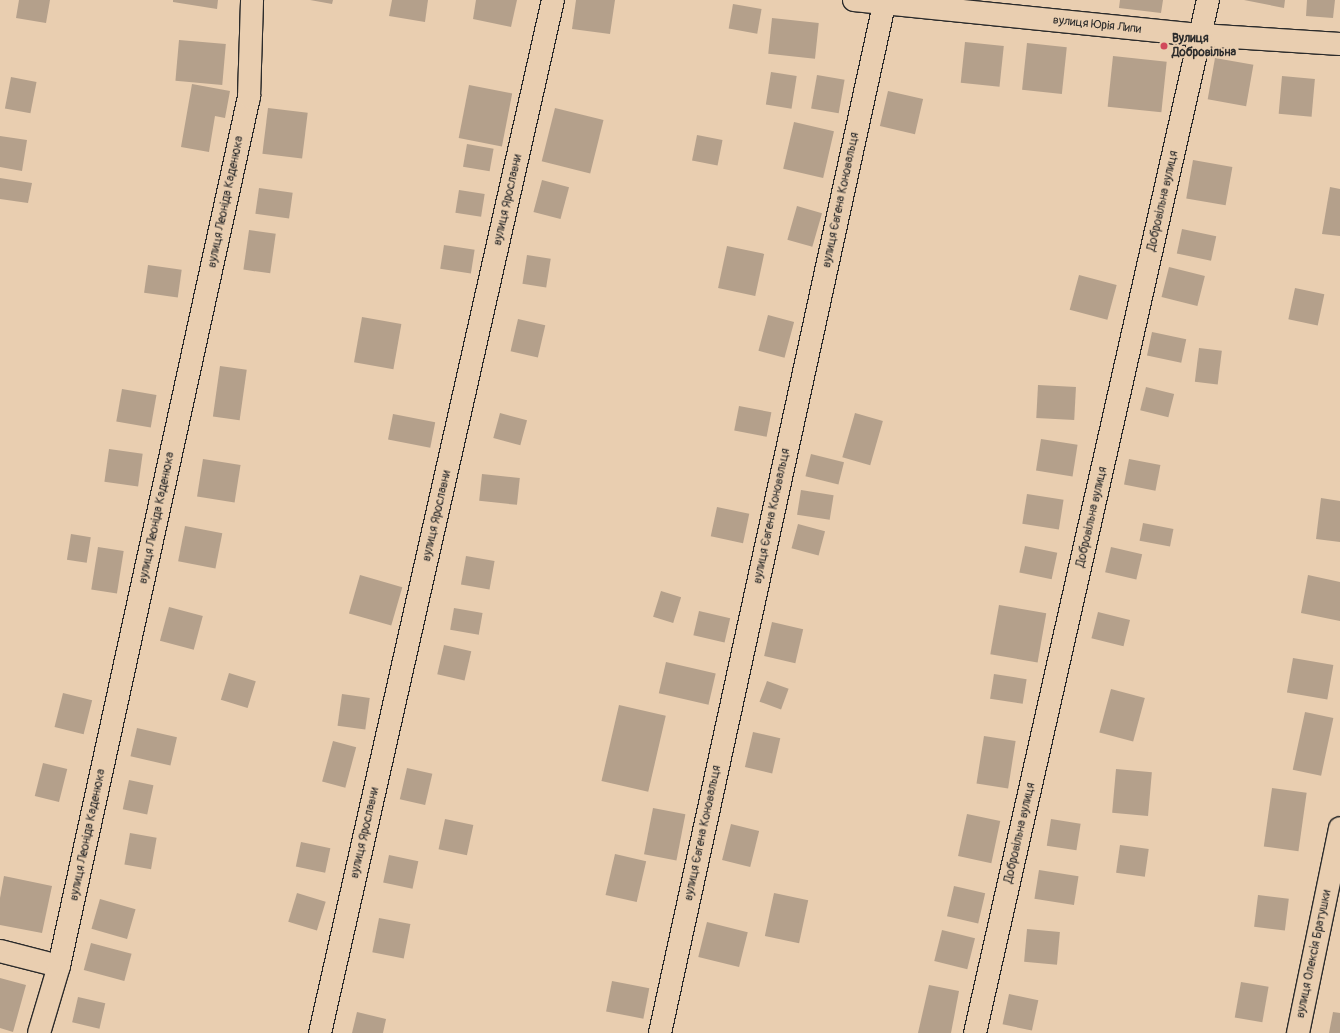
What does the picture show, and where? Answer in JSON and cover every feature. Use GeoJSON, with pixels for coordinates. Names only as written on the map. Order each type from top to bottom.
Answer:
{"type":"FeatureCollection","features":[{"type":"Feature","properties":{"kind":"street","name":"вулиця Леоніда Каденюка"},"geometry":{"type":"LineString","coordinates":[[39,1033],[59,966],[249,97],[252,0]]}},
{"type":"Feature","properties":{"kind":"street","name":"вулиця Ярославни"},"geometry":{"type":"LineString","coordinates":[[320,1033],[553,0]]}},
{"type":"Feature","properties":{"kind":"street","name":"вулиця Юрія Липи"},"geometry":{"type":"LineString","coordinates":[[854,0],[1201,35],[1340,44]]}},
{"type":"Feature","properties":{"kind":"street","name":"Добровільна вулиця"},"geometry":{"type":"LineString","coordinates":[[975,1033],[1208,0]]}},
{"type":"Feature","properties":{"kind":"street","name":"вулиця Євгена Коновальця"},"geometry":{"type":"LineString","coordinates":[[660,1033],[885,2]]}},
{"type":"Feature","properties":{"kind":"street","name":"вулиця Олексія Братушки"},"geometry":{"type":"LineString","coordinates":[[1298,1033],[1340,828]]}},
{"type":"Feature","properties":{"kind":"street"},"geometry":{"type":"LineString","coordinates":[[0,951],[59,966]]}},
{"type":"Feature","properties":{"kind":"building"},"geometry":{"type":"Polygon","coordinates":[[[19,0],[50,0],[46,23],[16,18],[19,0]]]}},
{"type":"Feature","properties":{"kind":"building"},"geometry":{"type":"Polygon","coordinates":[[[173,0],[218,0],[217,9],[173,2],[173,0]]]}},
{"type":"Feature","properties":{"kind":"building"},"geometry":{"type":"Polygon","coordinates":[[[310,0],[333,0],[332,4],[310,0]]]}},
{"type":"Feature","properties":{"kind":"building"},"geometry":{"type":"Polygon","coordinates":[[[392,0],[428,0],[425,22],[389,16],[392,0]]]}},
{"type":"Feature","properties":{"kind":"building"},"geometry":{"type":"Polygon","coordinates":[[[476,0],[517,0],[511,27],[473,19],[476,0]]]}},
{"type":"Feature","properties":{"kind":"building"},"geometry":{"type":"Polygon","coordinates":[[[576,0],[615,0],[610,34],[572,29],[576,0]]]}},
{"type":"Feature","properties":{"kind":"building"},"geometry":{"type":"Polygon","coordinates":[[[1120,0],[1163,0],[1161,13],[1119,8],[1120,0]]]}},
{"type":"Feature","properties":{"kind":"building"},"geometry":{"type":"Polygon","coordinates":[[[1244,0],[1285,0],[1284,8],[1244,0]]]}},
{"type":"Feature","properties":{"kind":"building"},"geometry":{"type":"Polygon","coordinates":[[[1307,0],[1335,0],[1333,18],[1306,16],[1307,0]]]}},
{"type":"Feature","properties":{"kind":"building"},"geometry":{"type":"Polygon","coordinates":[[[733,4],[762,9],[757,34],[729,29],[733,4]]]}},
{"type":"Feature","properties":{"kind":"building"},"geometry":{"type":"Polygon","coordinates":[[[772,18],[819,23],[815,59],[768,54],[772,18]]]}},
{"type":"Feature","properties":{"kind":"building"},"geometry":{"type":"Polygon","coordinates":[[[179,40],[226,44],[222,85],[175,81],[179,40]]]}},
{"type":"Feature","properties":{"kind":"building"},"geometry":{"type":"Polygon","coordinates":[[[965,42],[1004,46],[1000,87],[961,83],[965,42]]]}},
{"type":"Feature","properties":{"kind":"building"},"geometry":{"type":"Polygon","coordinates":[[[1027,43],[1067,47],[1062,94],[1022,90],[1027,43]]]}},
{"type":"Feature","properties":{"kind":"building"},"geometry":{"type":"Polygon","coordinates":[[[1113,56],[1167,62],[1161,112],[1108,107],[1113,56]]]}},
{"type":"Feature","properties":{"kind":"building"},"geometry":{"type":"Polygon","coordinates":[[[1215,58],[1253,65],[1246,106],[1208,99],[1215,58]]]}},
{"type":"Feature","properties":{"kind":"building"},"geometry":{"type":"Polygon","coordinates":[[[771,72],[797,76],[792,109],[766,105],[771,72]]]}},
{"type":"Feature","properties":{"kind":"building"},"geometry":{"type":"Polygon","coordinates":[[[817,75],[845,80],[839,113],[811,108],[817,75]]]}},
{"type":"Feature","properties":{"kind":"building"},"geometry":{"type":"Polygon","coordinates":[[[1282,76],[1315,79],[1312,117],[1279,114],[1282,76]]]}},
{"type":"Feature","properties":{"kind":"building"},"geometry":{"type":"Polygon","coordinates":[[[11,77],[37,82],[30,113],[5,108],[11,77]]]}},
{"type":"Feature","properties":{"kind":"building"},"geometry":{"type":"Polygon","coordinates":[[[192,84],[230,91],[225,118],[215,116],[209,152],[181,147],[192,84]]]}},
{"type":"Feature","properties":{"kind":"building"},"geometry":{"type":"Polygon","coordinates":[[[469,85],[512,93],[502,146],[459,138],[469,85]]]}},
{"type":"Feature","properties":{"kind":"building"},"geometry":{"type":"Polygon","coordinates":[[[888,91],[923,99],[915,134],[880,126],[888,91]]]}},
{"type":"Feature","properties":{"kind":"building"},"geometry":{"type":"Polygon","coordinates":[[[268,108],[308,113],[302,159],[262,154],[268,108]]]}},
{"type":"Feature","properties":{"kind":"building"},"geometry":{"type":"Polygon","coordinates":[[[555,108],[604,120],[590,173],[542,161],[555,108]]]}},
{"type":"Feature","properties":{"kind":"building"},"geometry":{"type":"Polygon","coordinates":[[[794,122],[834,131],[823,178],[783,169],[794,122]]]}},
{"type":"Feature","properties":{"kind":"building"},"geometry":{"type":"Polygon","coordinates":[[[697,135],[723,140],[718,165],[692,161],[697,135]]]}},
{"type":"Feature","properties":{"kind":"building"},"geometry":{"type":"Polygon","coordinates":[[[0,136],[27,140],[22,171],[0,167],[0,136]]]}},
{"type":"Feature","properties":{"kind":"building"},"geometry":{"type":"Polygon","coordinates":[[[467,144],[494,149],[490,171],[463,167],[467,144]]]}},
{"type":"Feature","properties":{"kind":"building"},"geometry":{"type":"Polygon","coordinates":[[[1193,160],[1232,167],[1226,205],[1186,198],[1193,160]]]}},
{"type":"Feature","properties":{"kind":"building"},"geometry":{"type":"Polygon","coordinates":[[[0,178],[32,183],[28,203],[0,199],[0,178]]]}},
{"type":"Feature","properties":{"kind":"building"},"geometry":{"type":"Polygon","coordinates":[[[542,180],[569,187],[561,219],[533,212],[542,180]]]}},
{"type":"Feature","properties":{"kind":"building"},"geometry":{"type":"Polygon","coordinates":[[[1330,187],[1340,189],[1340,236],[1322,234],[1330,187]]]}},
{"type":"Feature","properties":{"kind":"building"},"geometry":{"type":"Polygon","coordinates":[[[259,188],[293,193],[289,218],[255,214],[259,188]]]}},
{"type":"Feature","properties":{"kind":"building"},"geometry":{"type":"Polygon","coordinates":[[[459,190],[485,194],[481,217],[455,213],[459,190]]]}},
{"type":"Feature","properties":{"kind":"building"},"geometry":{"type":"Polygon","coordinates":[[[797,206],[822,213],[812,247],[787,240],[797,206]]]}},
{"type":"Feature","properties":{"kind":"building"},"geometry":{"type":"Polygon","coordinates":[[[1182,229],[1216,236],[1211,261],[1177,253],[1182,229]]]}},
{"type":"Feature","properties":{"kind":"building"},"geometry":{"type":"Polygon","coordinates":[[[249,230],[276,234],[270,273],[243,270],[249,230]]]}},
{"type":"Feature","properties":{"kind":"building"},"geometry":{"type":"Polygon","coordinates":[[[444,245],[475,250],[471,274],[440,269],[444,245]]]}},
{"type":"Feature","properties":{"kind":"building"},"geometry":{"type":"Polygon","coordinates":[[[727,246],[764,254],[755,296],[718,288],[727,246]]]}},
{"type":"Feature","properties":{"kind":"building"},"geometry":{"type":"Polygon","coordinates":[[[527,255],[551,259],[546,287],[522,284],[527,255]]]}},
{"type":"Feature","properties":{"kind":"building"},"geometry":{"type":"Polygon","coordinates":[[[148,265],[182,270],[178,297],[144,293],[148,265]]]}},
{"type":"Feature","properties":{"kind":"building"},"geometry":{"type":"Polygon","coordinates":[[[1169,267],[1205,276],[1197,306],[1162,297],[1169,267]]]}},
{"type":"Feature","properties":{"kind":"building"},"geometry":{"type":"Polygon","coordinates":[[[1079,275],[1117,285],[1107,320],[1070,310],[1079,275]]]}},
{"type":"Feature","properties":{"kind":"building"},"geometry":{"type":"Polygon","coordinates":[[[1295,288],[1324,294],[1318,326],[1288,319],[1295,288]]]}},
{"type":"Feature","properties":{"kind":"building"},"geometry":{"type":"Polygon","coordinates":[[[768,315],[794,322],[785,358],[758,351],[768,315]]]}},
{"type":"Feature","properties":{"kind":"building"},"geometry":{"type":"Polygon","coordinates":[[[362,317],[401,324],[393,369],[354,362],[362,317]]]}},
{"type":"Feature","properties":{"kind":"building"},"geometry":{"type":"Polygon","coordinates":[[[518,319],[545,325],[538,357],[511,351],[518,319]]]}},
{"type":"Feature","properties":{"kind":"building"},"geometry":{"type":"Polygon","coordinates":[[[1152,332],[1186,339],[1181,363],[1147,355],[1152,332]]]}},
{"type":"Feature","properties":{"kind":"building"},"geometry":{"type":"Polygon","coordinates":[[[1199,348],[1222,351],[1218,385],[1195,382],[1199,348]]]}},
{"type":"Feature","properties":{"kind":"building"},"geometry":{"type":"Polygon","coordinates":[[[220,366],[247,370],[240,420],[213,417],[220,366]]]}},
{"type":"Feature","properties":{"kind":"building"},"geometry":{"type":"Polygon","coordinates":[[[1038,385],[1076,387],[1074,420],[1036,418],[1038,385]]]}},
{"type":"Feature","properties":{"kind":"building"},"geometry":{"type":"Polygon","coordinates":[[[1146,387],[1174,394],[1168,417],[1140,410],[1146,387]]]}},
{"type":"Feature","properties":{"kind":"building"},"geometry":{"type":"Polygon","coordinates":[[[122,389],[156,395],[151,428],[116,421],[122,389]]]}},
{"type":"Feature","properties":{"kind":"building"},"geometry":{"type":"Polygon","coordinates":[[[739,406],[771,412],[767,437],[734,431],[739,406]]]}},
{"type":"Feature","properties":{"kind":"building"},"geometry":{"type":"Polygon","coordinates":[[[500,413],[527,420],[520,445],[493,438],[500,413]]]}},
{"type":"Feature","properties":{"kind":"building"},"geometry":{"type":"Polygon","coordinates":[[[855,413],[883,421],[870,465],[842,457],[855,413]]]}},
{"type":"Feature","properties":{"kind":"building"},"geometry":{"type":"Polygon","coordinates":[[[393,414],[435,422],[430,448],[388,440],[393,414]]]}},
{"type":"Feature","properties":{"kind":"building"},"geometry":{"type":"Polygon","coordinates":[[[1041,439],[1078,445],[1073,476],[1036,471],[1041,439]]]}},
{"type":"Feature","properties":{"kind":"building"},"geometry":{"type":"Polygon","coordinates":[[[109,449],[143,454],[138,486],[104,482],[109,449]]]}},
{"type":"Feature","properties":{"kind":"building"},"geometry":{"type":"Polygon","coordinates":[[[811,454],[844,462],[838,485],[805,476],[811,454]]]}},
{"type":"Feature","properties":{"kind":"building"},"geometry":{"type":"Polygon","coordinates":[[[203,459],[241,465],[235,502],[197,497],[203,459]]]}},
{"type":"Feature","properties":{"kind":"building"},"geometry":{"type":"Polygon","coordinates":[[[1129,459],[1160,465],[1155,491],[1124,485],[1129,459]]]}},
{"type":"Feature","properties":{"kind":"building"},"geometry":{"type":"Polygon","coordinates":[[[482,474],[520,478],[517,505],[479,501],[482,474]]]}},
{"type":"Feature","properties":{"kind":"building"},"geometry":{"type":"Polygon","coordinates":[[[801,490],[834,495],[830,520],[797,515],[801,490]]]}},
{"type":"Feature","properties":{"kind":"building"},"geometry":{"type":"Polygon","coordinates":[[[1027,494],[1064,500],[1059,529],[1022,524],[1027,494]]]}},
{"type":"Feature","properties":{"kind":"building"},"geometry":{"type":"Polygon","coordinates":[[[1321,498],[1340,501],[1340,542],[1316,539],[1321,498]]]}},
{"type":"Feature","properties":{"kind":"building"},"geometry":{"type":"Polygon","coordinates":[[[717,507],[749,514],[743,543],[711,536],[717,507]]]}},
{"type":"Feature","properties":{"kind":"building"},"geometry":{"type":"Polygon","coordinates":[[[1143,523],[1173,529],[1170,547],[1140,541],[1143,523]]]}},
{"type":"Feature","properties":{"kind":"building"},"geometry":{"type":"Polygon","coordinates":[[[798,524],[825,531],[819,555],[792,548],[798,524]]]}},
{"type":"Feature","properties":{"kind":"building"},"geometry":{"type":"Polygon","coordinates":[[[185,526],[222,533],[215,569],[178,561],[185,526]]]}},
{"type":"Feature","properties":{"kind":"building"},"geometry":{"type":"Polygon","coordinates":[[[71,534],[91,537],[87,563],[67,560],[71,534]]]}},
{"type":"Feature","properties":{"kind":"building"},"geometry":{"type":"Polygon","coordinates":[[[1025,546],[1057,553],[1052,579],[1019,572],[1025,546]]]}},
{"type":"Feature","properties":{"kind":"building"},"geometry":{"type":"Polygon","coordinates":[[[98,547],[124,551],[117,594],[91,589],[98,547]]]}},
{"type":"Feature","properties":{"kind":"building"},"geometry":{"type":"Polygon","coordinates":[[[1111,547],[1142,554],[1136,580],[1105,572],[1111,547]]]}},
{"type":"Feature","properties":{"kind":"building"},"geometry":{"type":"Polygon","coordinates":[[[466,556],[495,561],[490,590],[461,585],[466,556]]]}},
{"type":"Feature","properties":{"kind":"building"},"geometry":{"type":"Polygon","coordinates":[[[360,575],[402,587],[391,626],[349,613],[360,575]]]}},
{"type":"Feature","properties":{"kind":"building"},"geometry":{"type":"Polygon","coordinates":[[[1308,575],[1340,582],[1340,621],[1301,613],[1308,575]]]}},
{"type":"Feature","properties":{"kind":"building"},"geometry":{"type":"Polygon","coordinates":[[[661,591],[681,597],[673,623],[653,617],[661,591]]]}},
{"type":"Feature","properties":{"kind":"building"},"geometry":{"type":"Polygon","coordinates":[[[999,605],[1046,613],[1038,663],[990,654],[999,605]]]}},
{"type":"Feature","properties":{"kind":"building"},"geometry":{"type":"Polygon","coordinates":[[[169,607],[203,616],[194,650],[160,641],[169,607]]]}},
{"type":"Feature","properties":{"kind":"building"},"geometry":{"type":"Polygon","coordinates":[[[454,608],[483,613],[479,635],[450,630],[454,608]]]}},
{"type":"Feature","properties":{"kind":"building"},"geometry":{"type":"Polygon","coordinates":[[[699,611],[730,618],[725,643],[693,635],[699,611]]]}},
{"type":"Feature","properties":{"kind":"building"},"geometry":{"type":"Polygon","coordinates":[[[1098,612],[1130,620],[1123,646],[1091,638],[1098,612]]]}},
{"type":"Feature","properties":{"kind":"building"},"geometry":{"type":"Polygon","coordinates":[[[772,622],[803,629],[795,663],[764,656],[772,622]]]}},
{"type":"Feature","properties":{"kind":"building"},"geometry":{"type":"Polygon","coordinates":[[[444,645],[471,651],[465,681],[437,674],[444,645]]]}},
{"type":"Feature","properties":{"kind":"building"},"geometry":{"type":"Polygon","coordinates":[[[1293,658],[1333,665],[1327,700],[1287,692],[1293,658]]]}},
{"type":"Feature","properties":{"kind":"building"},"geometry":{"type":"Polygon","coordinates":[[[666,662],[716,673],[708,705],[659,693],[666,662]]]}},
{"type":"Feature","properties":{"kind":"building"},"geometry":{"type":"Polygon","coordinates":[[[229,673],[256,681],[248,708],[221,700],[229,673]]]}},
{"type":"Feature","properties":{"kind":"building"},"geometry":{"type":"Polygon","coordinates":[[[994,674],[1027,679],[1023,704],[990,699],[994,674]]]}},
{"type":"Feature","properties":{"kind":"building"},"geometry":{"type":"Polygon","coordinates":[[[767,681],[789,689],[781,710],[759,702],[767,681]]]}},
{"type":"Feature","properties":{"kind":"building"},"geometry":{"type":"Polygon","coordinates":[[[1111,689],[1145,698],[1133,742],[1099,732],[1111,689]]]}},
{"type":"Feature","properties":{"kind":"building"},"geometry":{"type":"Polygon","coordinates":[[[63,693],[92,700],[84,734],[55,727],[63,693]]]}},
{"type":"Feature","properties":{"kind":"building"},"geometry":{"type":"Polygon","coordinates":[[[342,694],[370,698],[365,730],[338,726],[342,694]]]}},
{"type":"Feature","properties":{"kind":"building"},"geometry":{"type":"Polygon","coordinates":[[[619,705],[666,716],[648,792],[601,781],[619,705]]]}},
{"type":"Feature","properties":{"kind":"building"},"geometry":{"type":"Polygon","coordinates":[[[1305,712],[1333,718],[1321,776],[1293,770],[1305,712]]]}},
{"type":"Feature","properties":{"kind":"building"},"geometry":{"type":"Polygon","coordinates":[[[137,728],[177,737],[170,765],[130,756],[137,728]]]}},
{"type":"Feature","properties":{"kind":"building"},"geometry":{"type":"Polygon","coordinates":[[[753,732],[780,738],[772,773],[745,767],[753,732]]]}},
{"type":"Feature","properties":{"kind":"building"},"geometry":{"type":"Polygon","coordinates":[[[984,736],[1016,741],[1008,788],[976,783],[984,736]]]}},
{"type":"Feature","properties":{"kind":"building"},"geometry":{"type":"Polygon","coordinates":[[[333,741],[356,747],[345,788],[322,782],[333,741]]]}},
{"type":"Feature","properties":{"kind":"building"},"geometry":{"type":"Polygon","coordinates":[[[43,763],[67,769],[59,802],[35,796],[43,763]]]}},
{"type":"Feature","properties":{"kind":"building"},"geometry":{"type":"Polygon","coordinates":[[[407,768],[432,774],[425,805],[400,799],[407,768]]]}},
{"type":"Feature","properties":{"kind":"building"},"geometry":{"type":"Polygon","coordinates":[[[1116,769],[1152,772],[1148,816],[1112,813],[1116,769]]]}},
{"type":"Feature","properties":{"kind":"building"},"geometry":{"type":"Polygon","coordinates":[[[129,780],[153,785],[147,815],[123,809],[129,780]]]}},
{"type":"Feature","properties":{"kind":"building"},"geometry":{"type":"Polygon","coordinates":[[[1272,788],[1307,793],[1298,851],[1264,846],[1272,788]]]}},
{"type":"Feature","properties":{"kind":"building"},"geometry":{"type":"Polygon","coordinates":[[[653,808],[685,814],[676,860],[644,854],[653,808]]]}},
{"type":"Feature","properties":{"kind":"building"},"geometry":{"type":"Polygon","coordinates":[[[967,814],[1000,821],[991,863],[958,856],[967,814]]]}},
{"type":"Feature","properties":{"kind":"building"},"geometry":{"type":"Polygon","coordinates":[[[445,819],[473,825],[467,855],[439,849],[445,819]]]}},
{"type":"Feature","properties":{"kind":"building"},"geometry":{"type":"Polygon","coordinates":[[[1051,819],[1081,824],[1076,850],[1047,846],[1051,819]]]}},
{"type":"Feature","properties":{"kind":"building"},"geometry":{"type":"Polygon","coordinates":[[[731,824],[759,831],[750,867],[722,860],[731,824]]]}},
{"type":"Feature","properties":{"kind":"building"},"geometry":{"type":"Polygon","coordinates":[[[130,833],[157,838],[151,869],[124,865],[130,833]]]}},
{"type":"Feature","properties":{"kind":"building"},"geometry":{"type":"Polygon","coordinates":[[[301,842],[330,848],[325,873],[296,866],[301,842]]]}},
{"type":"Feature","properties":{"kind":"building"},"geometry":{"type":"Polygon","coordinates":[[[1120,845],[1149,849],[1145,877],[1116,873],[1120,845]]]}},
{"type":"Feature","properties":{"kind":"building"},"geometry":{"type":"Polygon","coordinates":[[[615,854],[646,861],[637,902],[606,895],[615,854]]]}},
{"type":"Feature","properties":{"kind":"building"},"geometry":{"type":"Polygon","coordinates":[[[389,855],[418,861],[413,889],[383,882],[389,855]]]}},
{"type":"Feature","properties":{"kind":"building"},"geometry":{"type":"Polygon","coordinates":[[[1039,870],[1079,876],[1074,905],[1034,899],[1039,870]]]}},
{"type":"Feature","properties":{"kind":"building"},"geometry":{"type":"Polygon","coordinates":[[[4,876],[52,886],[42,933],[0,925],[0,898],[4,876]]]}},
{"type":"Feature","properties":{"kind":"building"},"geometry":{"type":"Polygon","coordinates":[[[954,886],[985,893],[978,923],[947,916],[954,886]]]}},
{"type":"Feature","properties":{"kind":"building"},"geometry":{"type":"Polygon","coordinates":[[[297,893],[326,902],[317,930],[288,922],[297,893]]]}},
{"type":"Feature","properties":{"kind":"building"},"geometry":{"type":"Polygon","coordinates":[[[774,893],[808,900],[799,943],[765,936],[774,893]]]}},
{"type":"Feature","properties":{"kind":"building"},"geometry":{"type":"Polygon","coordinates":[[[1258,895],[1289,899],[1285,931],[1254,927],[1258,895]]]}},
{"type":"Feature","properties":{"kind":"building"},"geometry":{"type":"Polygon","coordinates":[[[100,899],[136,909],[127,939],[91,929],[100,899]]]}},
{"type":"Feature","properties":{"kind":"building"},"geometry":{"type":"Polygon","coordinates":[[[379,918],[410,924],[404,958],[372,952],[379,918]]]}},
{"type":"Feature","properties":{"kind":"building"},"geometry":{"type":"Polygon","coordinates":[[[707,922],[748,932],[739,967],[698,957],[707,922]]]}},
{"type":"Feature","properties":{"kind":"building"},"geometry":{"type":"Polygon","coordinates":[[[1027,929],[1060,932],[1057,965],[1024,962],[1027,929]]]}},
{"type":"Feature","properties":{"kind":"building"},"geometry":{"type":"Polygon","coordinates":[[[942,930],[975,938],[967,969],[934,961],[942,930]]]}},
{"type":"Feature","properties":{"kind":"building"},"geometry":{"type":"Polygon","coordinates":[[[91,943],[132,954],[124,981],[84,970],[91,943]]]}},
{"type":"Feature","properties":{"kind":"building"},"geometry":{"type":"Polygon","coordinates":[[[0,978],[26,985],[13,1032],[0,1028],[0,978]]]}},
{"type":"Feature","properties":{"kind":"building"},"geometry":{"type":"Polygon","coordinates":[[[612,981],[649,988],[643,1019],[606,1011],[612,981]]]}},
{"type":"Feature","properties":{"kind":"building"},"geometry":{"type":"Polygon","coordinates":[[[1241,982],[1269,987],[1262,1022],[1235,1017],[1241,982]]]}},
{"type":"Feature","properties":{"kind":"building"},"geometry":{"type":"Polygon","coordinates":[[[929,985],[959,991],[951,1033],[918,1033],[929,985]]]}},
{"type":"Feature","properties":{"kind":"building"},"geometry":{"type":"Polygon","coordinates":[[[1009,994],[1038,1000],[1032,1031],[1003,1024],[1009,994]]]}},
{"type":"Feature","properties":{"kind":"building"},"geometry":{"type":"Polygon","coordinates":[[[78,997],[105,1003],[99,1029],[72,1022],[78,997]]]}},
{"type":"Feature","properties":{"kind":"building"},"geometry":{"type":"Polygon","coordinates":[[[357,1012],[386,1019],[383,1033],[352,1033],[357,1012]]]}},
{"type":"Feature","properties":{"kind":"building"},"geometry":{"type":"Polygon","coordinates":[[[1333,1012],[1340,1013],[1340,1033],[1329,1033],[1333,1012]]]}},
{"type":"Feature","properties":{"kind":"place","name":"Вулиця Добровільна"},"geometry":{"type":"Point","coordinates":[1164,46]}}]}
